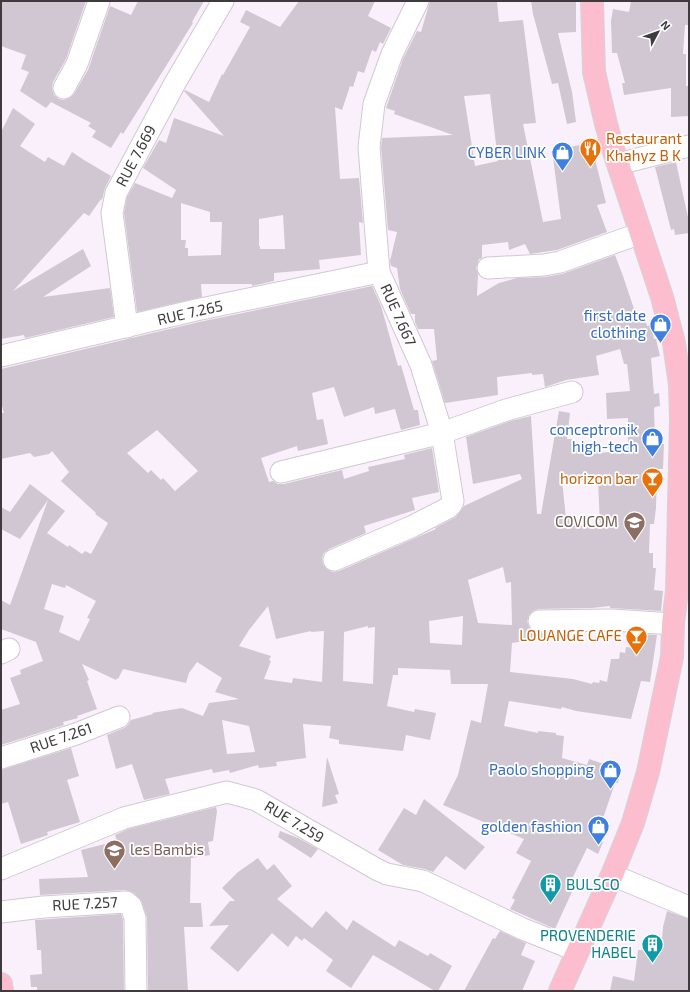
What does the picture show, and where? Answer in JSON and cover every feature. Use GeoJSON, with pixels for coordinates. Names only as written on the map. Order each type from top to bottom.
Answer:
{"type":"FeatureCollection","features":[{"type":"Feature","properties":{"kind":"main road"},"geometry":{"type":"LineString","coordinates":[[560,991],[612,875],[632,823],[648,772],[672,657],[677,591],[684,530],[685,418],[674,343],[662,297],[606,124],[594,72],[592,29],[594,3]]}},
{"type":"Feature","properties":{"kind":"main road"},"geometry":{"type":"LineString","coordinates":[[1,984],[2,991]]}},
{"type":"Feature","properties":{"kind":"street"},"geometry":{"type":"LineString","coordinates":[[64,88],[77,64],[99,1]]}},
{"type":"Feature","properties":{"kind":"street","name":"RUE 7.669"},"geometry":{"type":"LineString","coordinates":[[127,328],[112,213],[116,193],[175,83],[223,1]]}},
{"type":"Feature","properties":{"kind":"street","name":"RUE 7.667"},"geometry":{"type":"LineString","coordinates":[[334,560],[413,526],[451,505],[452,497],[442,433],[421,366],[379,272],[369,147],[374,104],[392,54],[418,1]]}},
{"type":"Feature","properties":{"kind":"street"},"geometry":{"type":"LineString","coordinates":[[618,164],[689,146]]}},
{"type":"Feature","properties":{"kind":"street"},"geometry":{"type":"LineString","coordinates":[[488,268],[544,265],[560,262],[641,233]]}},
{"type":"Feature","properties":{"kind":"street","name":"RUE 7.265"},"geometry":{"type":"LineString","coordinates":[[1,356],[127,328],[196,310],[379,272]]}},
{"type":"Feature","properties":{"kind":"street"},"geometry":{"type":"LineString","coordinates":[[281,472],[442,433],[506,410],[572,392]]}},
{"type":"Feature","properties":{"kind":"street"},"geometry":{"type":"LineString","coordinates":[[539,621],[612,620],[674,624]]}},
{"type":"Feature","properties":{"kind":"street","name":"RUE 7.261"},"geometry":{"type":"LineString","coordinates":[[1,758],[76,734],[120,717]]}},
{"type":"Feature","properties":{"kind":"street","name":"RUE 7.259"},"geometry":{"type":"LineString","coordinates":[[1,869],[124,818],[227,792],[256,800],[378,870],[387,874],[423,881],[523,929],[578,950]]}},
{"type":"Feature","properties":{"kind":"street"},"geometry":{"type":"LineString","coordinates":[[612,875],[689,907]]}},
{"type":"Feature","properties":{"kind":"street","name":"RUE 7.257"},"geometry":{"type":"LineString","coordinates":[[1,912],[43,907],[126,902],[131,906],[135,918],[136,991]]}},
{"type":"Feature","properties":{"kind":"building"},"geometry":{"type":"Polygon","coordinates":[[[1,1],[86,1],[66,59],[53,82],[52,88],[54,95],[59,99],[64,100],[70,98],[74,94],[88,70],[110,6],[131,15],[138,1],[204,1],[192,22],[193,23],[161,74],[123,134],[121,132],[111,148],[92,137],[96,131],[88,126],[91,123],[51,102],[46,108],[20,91],[29,72],[21,69],[26,55],[1,46],[1,1]]]}},
{"type":"Feature","properties":{"kind":"building"},"geometry":{"type":"Polygon","coordinates":[[[299,1],[375,1],[368,16],[391,28],[383,44],[380,42],[376,52],[372,50],[364,73],[358,71],[353,87],[350,86],[342,110],[335,107],[340,179],[359,178],[363,223],[359,222],[361,255],[319,260],[320,269],[274,273],[274,281],[252,286],[252,284],[201,284],[202,297],[137,312],[124,213],[127,197],[135,183],[172,198],[176,190],[143,168],[159,140],[166,143],[174,118],[224,136],[184,91],[185,90],[209,102],[222,74],[223,75],[250,27],[240,22],[246,10],[280,27],[299,1]],[[181,203],[181,240],[186,240],[185,248],[188,248],[188,256],[221,255],[222,222],[210,222],[210,212],[181,203]],[[283,215],[259,219],[260,249],[285,249],[283,215]]]}},
{"type":"Feature","properties":{"kind":"building"},"geometry":{"type":"Polygon","coordinates":[[[430,1],[497,1],[499,22],[523,20],[536,123],[523,124],[543,222],[561,219],[552,150],[591,143],[606,203],[597,205],[607,232],[557,250],[530,254],[525,244],[509,250],[508,242],[482,245],[482,258],[479,259],[476,268],[478,274],[477,296],[499,283],[517,278],[545,277],[562,274],[615,255],[636,315],[644,314],[647,326],[651,325],[660,356],[651,358],[654,394],[659,393],[660,406],[655,407],[654,409],[655,440],[663,440],[663,469],[657,469],[656,508],[654,524],[650,524],[649,553],[653,553],[653,568],[656,568],[654,590],[663,591],[661,611],[610,608],[610,606],[592,608],[538,609],[529,615],[527,621],[529,627],[534,632],[552,633],[552,636],[512,643],[510,672],[573,679],[592,684],[593,682],[599,683],[600,680],[607,682],[611,659],[619,659],[620,652],[625,653],[626,647],[634,648],[637,634],[657,635],[650,682],[641,681],[631,719],[576,711],[562,707],[561,709],[509,701],[504,726],[538,733],[538,731],[556,733],[556,735],[564,736],[562,758],[587,765],[589,759],[621,770],[618,783],[615,783],[596,839],[603,842],[598,854],[587,848],[571,881],[576,883],[555,929],[510,909],[515,900],[512,898],[531,861],[516,853],[524,839],[443,805],[458,775],[471,720],[481,723],[488,684],[451,684],[450,670],[398,668],[398,675],[393,675],[387,706],[414,712],[415,709],[436,713],[430,740],[406,735],[403,751],[339,744],[339,740],[329,738],[331,726],[303,724],[306,758],[276,762],[277,766],[259,768],[258,765],[230,773],[229,770],[213,773],[212,769],[165,779],[170,794],[144,800],[132,764],[116,769],[107,735],[124,728],[131,720],[153,714],[152,713],[182,708],[203,716],[209,703],[239,699],[215,692],[222,678],[197,662],[189,673],[186,683],[123,669],[116,680],[82,664],[89,680],[87,681],[97,709],[77,716],[78,718],[63,722],[64,725],[1,745],[1,710],[20,704],[10,678],[21,674],[20,670],[43,661],[36,642],[1,629],[1,600],[10,605],[48,500],[20,539],[1,529],[1,507],[10,512],[30,484],[65,511],[47,533],[68,547],[69,545],[82,554],[85,551],[91,554],[108,523],[95,514],[96,513],[61,481],[69,472],[52,451],[49,454],[34,457],[30,453],[1,459],[1,413],[4,413],[1,402],[1,369],[199,322],[372,286],[381,306],[398,366],[401,365],[414,410],[418,410],[420,425],[401,430],[395,409],[375,414],[374,407],[344,417],[334,387],[312,393],[317,420],[323,419],[328,444],[298,451],[297,446],[261,458],[269,482],[273,481],[278,484],[284,484],[342,470],[344,479],[369,471],[368,467],[405,459],[404,455],[432,448],[439,492],[412,498],[415,510],[364,526],[366,533],[329,549],[324,553],[322,558],[323,564],[332,572],[339,571],[436,529],[435,528],[456,517],[464,506],[522,479],[520,474],[473,484],[466,437],[510,421],[531,416],[537,514],[541,514],[559,411],[570,413],[567,439],[572,439],[572,443],[600,444],[599,453],[628,450],[628,418],[607,419],[606,393],[630,391],[627,364],[624,364],[620,349],[596,356],[599,375],[566,380],[545,387],[543,374],[532,375],[532,373],[497,377],[498,395],[445,403],[432,361],[437,360],[434,329],[418,329],[415,322],[415,314],[411,314],[400,289],[397,268],[391,266],[390,261],[397,232],[388,230],[381,147],[382,138],[453,135],[394,114],[395,111],[386,108],[403,59],[417,31],[421,32],[430,1]],[[490,94],[464,96],[475,166],[498,161],[490,94]],[[157,430],[127,453],[148,473],[151,470],[161,480],[163,478],[175,491],[198,471],[157,430]],[[562,480],[566,518],[575,516],[577,526],[600,526],[598,480],[562,480]],[[503,567],[468,580],[478,623],[512,625],[511,582],[506,583],[503,567]],[[52,584],[44,609],[64,616],[59,632],[79,641],[90,619],[87,618],[96,601],[66,585],[65,588],[52,584]],[[268,606],[249,630],[239,646],[271,656],[269,660],[271,661],[264,679],[292,683],[293,678],[322,682],[324,631],[311,631],[276,639],[268,606]],[[463,616],[429,621],[430,643],[462,645],[463,616]],[[368,626],[344,632],[343,681],[373,684],[375,627],[368,628],[368,626]],[[222,720],[227,754],[255,752],[249,726],[222,720]]]}},
{"type":"Feature","properties":{"kind":"building"},"geometry":{"type":"Polygon","coordinates":[[[531,1],[576,1],[576,32],[558,33],[572,92],[576,122],[567,124],[558,83],[552,84],[533,14],[531,1]]]}},
{"type":"Feature","properties":{"kind":"building"},"geometry":{"type":"Polygon","coordinates":[[[631,1],[689,1],[689,25],[685,25],[683,54],[686,54],[686,86],[689,86],[689,116],[671,117],[671,88],[624,95],[622,83],[625,83],[617,53],[612,53],[611,21],[613,9],[629,12],[631,1]]]}},
{"type":"Feature","properties":{"kind":"building"},"geometry":{"type":"Polygon","coordinates":[[[13,108],[35,124],[20,146],[45,162],[48,157],[64,166],[72,152],[111,176],[105,188],[102,200],[101,199],[89,216],[84,213],[13,291],[83,249],[91,266],[43,297],[110,288],[114,317],[25,338],[24,335],[1,339],[1,132],[13,108]]]}},
{"type":"Feature","properties":{"kind":"building"},"geometry":{"type":"Polygon","coordinates":[[[676,162],[689,222],[689,233],[675,235],[674,229],[671,230],[655,167],[676,162]]]}},
{"type":"Feature","properties":{"kind":"building"},"geometry":{"type":"Polygon","coordinates":[[[71,748],[79,776],[67,780],[80,822],[47,832],[48,835],[21,844],[8,802],[1,804],[1,770],[71,748]]]}},
{"type":"Feature","properties":{"kind":"building"},"geometry":{"type":"Polygon","coordinates":[[[327,757],[339,794],[335,795],[338,803],[322,807],[327,757]]]}},
{"type":"Feature","properties":{"kind":"building"},"geometry":{"type":"Polygon","coordinates":[[[424,799],[485,847],[465,870],[446,856],[433,872],[403,865],[378,850],[404,808],[416,815],[424,799]]]}},
{"type":"Feature","properties":{"kind":"building","name":"les Bambis"},"geometry":{"type":"Polygon","coordinates":[[[216,807],[217,811],[213,841],[208,842],[210,855],[191,858],[190,903],[201,903],[203,927],[184,927],[188,991],[148,991],[147,918],[142,902],[134,893],[125,890],[40,895],[39,879],[88,877],[81,850],[117,841],[115,835],[128,829],[216,807]]]}},
{"type":"Feature","properties":{"kind":"building"},"geometry":{"type":"Polygon","coordinates":[[[280,831],[298,838],[318,849],[311,858],[278,837],[280,831]]]}},
{"type":"Feature","properties":{"kind":"building"},"geometry":{"type":"Polygon","coordinates":[[[258,858],[267,870],[274,864],[292,886],[277,899],[312,928],[326,911],[347,930],[353,920],[395,947],[399,940],[428,956],[430,953],[452,966],[438,991],[435,991],[373,955],[351,988],[326,971],[333,960],[304,938],[302,941],[296,936],[288,947],[272,933],[238,972],[210,948],[229,925],[209,926],[230,901],[235,901],[222,888],[238,872],[258,858]]]}},
{"type":"Feature","properties":{"kind":"building"},"geometry":{"type":"Polygon","coordinates":[[[667,911],[689,919],[689,991],[610,991],[613,976],[634,981],[638,950],[661,951],[663,927],[667,911]]]}},
{"type":"Feature","properties":{"kind":"building"},"geometry":{"type":"Polygon","coordinates":[[[121,914],[123,920],[124,991],[37,991],[37,987],[31,987],[30,975],[42,974],[41,950],[37,950],[35,920],[121,914]]]}},
{"type":"Feature","properties":{"kind":"building"},"geometry":{"type":"Polygon","coordinates":[[[500,931],[526,943],[521,955],[535,961],[522,991],[464,991],[493,938],[495,939],[500,931]]]}},
{"type":"Feature","properties":{"kind":"place","name":"Restaurant Khahyz B K"},"geometry":{"type":"Point","coordinates":[591,168]}},
{"type":"Feature","properties":{"kind":"place","name":"CYBER LINK"},"geometry":{"type":"Point","coordinates":[562,172]}},
{"type":"Feature","properties":{"kind":"place","name":"first date clothing"},"geometry":{"type":"Point","coordinates":[661,344]}},
{"type":"Feature","properties":{"kind":"place","name":"conceptronik high-tech"},"geometry":{"type":"Point","coordinates":[653,458]}},
{"type":"Feature","properties":{"kind":"place","name":"horizon bar"},"geometry":{"type":"Point","coordinates":[653,498]}},
{"type":"Feature","properties":{"kind":"place","name":"COVICOM"},"geometry":{"type":"Point","coordinates":[634,542]}},
{"type":"Feature","properties":{"kind":"place","name":"LOUANGE CAFE"},"geometry":{"type":"Point","coordinates":[637,656]}},
{"type":"Feature","properties":{"kind":"place","name":"Paolo shopping"},"geometry":{"type":"Point","coordinates":[610,790]}},
{"type":"Feature","properties":{"kind":"place","name":"golden fashion"},"geometry":{"type":"Point","coordinates":[598,846]}},
{"type":"Feature","properties":{"kind":"place","name":"les Bambis"},"geometry":{"type":"Point","coordinates":[115,870]}},
{"type":"Feature","properties":{"kind":"place","name":"BULSCO"},"geometry":{"type":"Point","coordinates":[550,904]}},
{"type":"Feature","properties":{"kind":"place","name":"PROVENDERIE HABEL"},"geometry":{"type":"Point","coordinates":[652,964]}}]}
